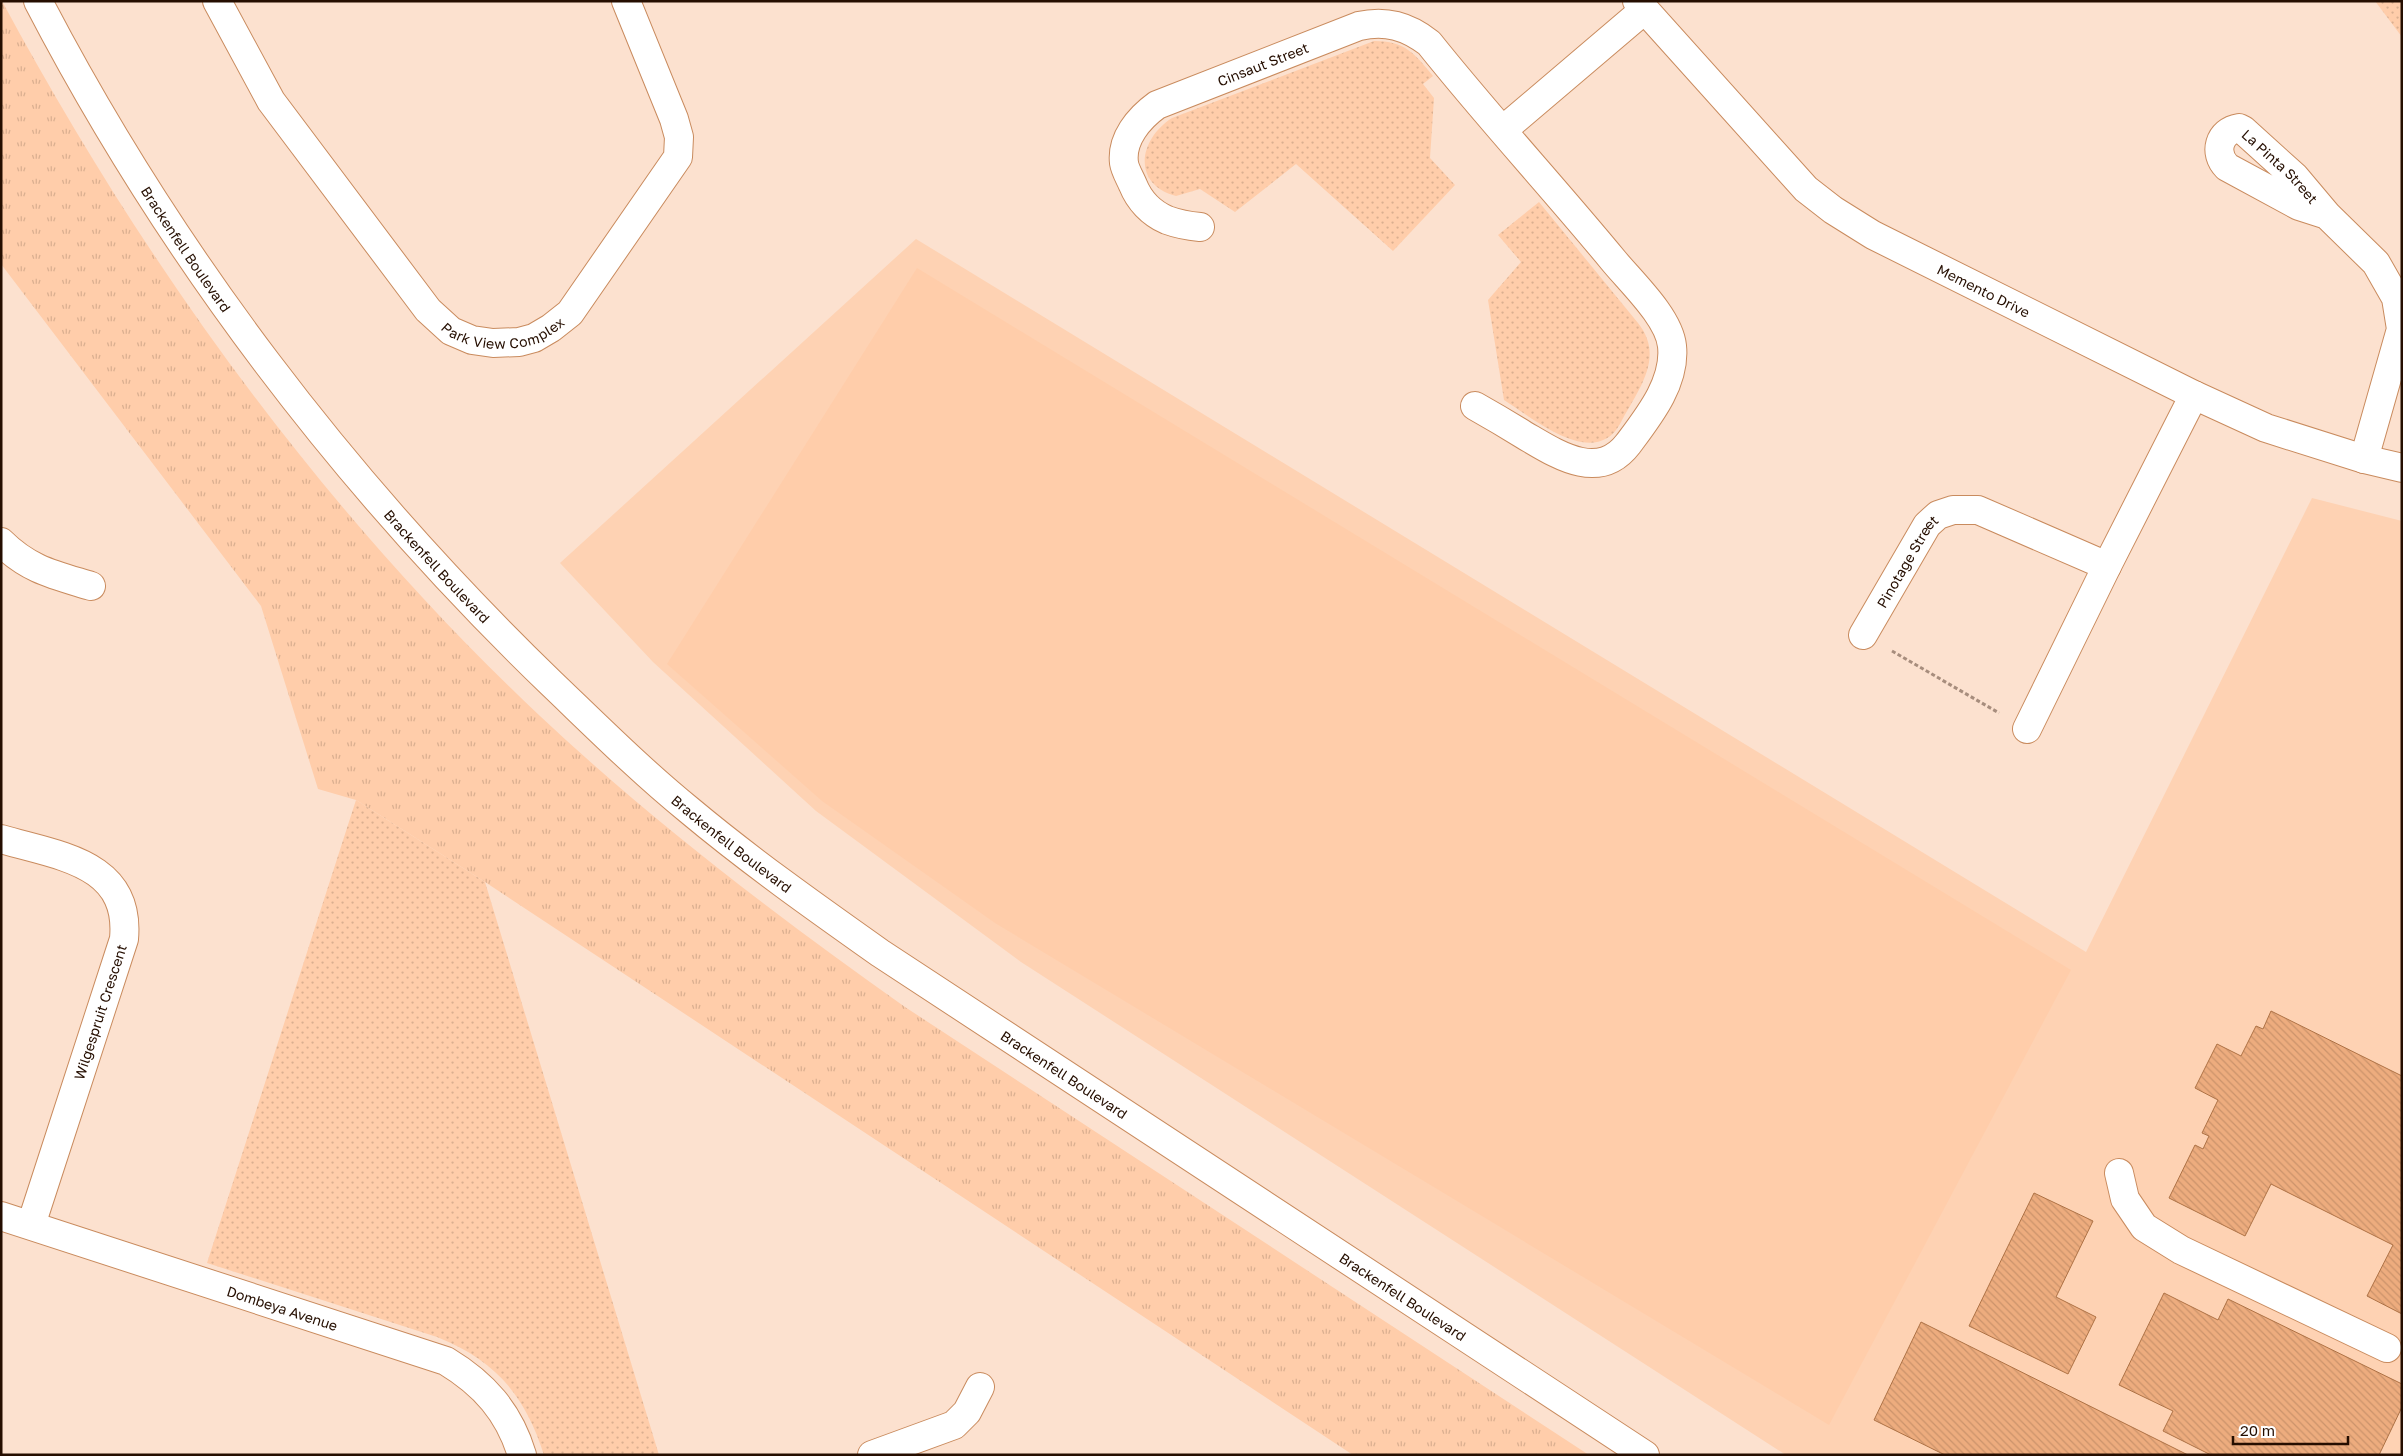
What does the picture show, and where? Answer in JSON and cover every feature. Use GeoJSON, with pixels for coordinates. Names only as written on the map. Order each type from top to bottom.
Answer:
{"type":"FeatureCollection","features":[{"type":"Feature","properties":{"kind":"street","name":"Brackenfell Boulevard"},"geometry":{"type":"LineString","coordinates":[[38,1],[95,103],[201,271],[265,361],[328,441],[489,623],[586,717],[680,802],[801,897],[888,958],[1645,1455]]}},
{"type":"Feature","properties":{"kind":"street","name":"Park View Complex"},"geometry":{"type":"LineString","coordinates":[[216,1],[271,101],[428,310],[451,331],[472,340],[493,343],[519,342],[534,338],[570,313],[678,158],[679,137],[674,120],[626,1]]}},
{"type":"Feature","properties":{"kind":"street"},"geometry":{"type":"LineString","coordinates":[[1503,130],[1641,6]]}},
{"type":"Feature","properties":{"kind":"street","name":"Memento Drive"},"geometry":{"type":"LineString","coordinates":[[1641,6],[1806,189],[1833,210],[1873,235],[2194,396],[2266,428],[2364,459],[2402,468]]}},
{"type":"Feature","properties":{"kind":"street","name":"Cinsaut Street"},"geometry":{"type":"LineString","coordinates":[[1200,227],[1182,225],[1165,219],[1150,209],[1137,196],[1124,164],[1129,137],[1136,124],[1157,105],[1359,26],[1386,23],[1416,32],[1429,42],[1660,318],[1668,332],[1673,359],[1662,393],[1650,415],[1625,448],[1598,462],[1583,463],[1559,456],[1475,406]]}},
{"type":"Feature","properties":{"kind":"street","name":"La Pinta Street"},"geometry":{"type":"LineString","coordinates":[[2327,215],[2376,263],[2392,290],[2400,315],[2401,329],[2397,348],[2364,459]]}},
{"type":"Feature","properties":{"kind":"street"},"geometry":{"type":"LineString","coordinates":[[2027,729],[2106,566],[2194,396]]}},
{"type":"Feature","properties":{"kind":"street","name":"Pinotage Street"},"geometry":{"type":"LineString","coordinates":[[1863,635],[1927,524],[1938,515],[1953,510],[1978,510],[2106,566]]}},
{"type":"Feature","properties":{"kind":"street"},"geometry":{"type":"LineString","coordinates":[[1,542],[14,555],[41,571],[92,586]]}},
{"type":"Feature","properties":{"kind":"street","name":"Wilgespruit Crescent"},"geometry":{"type":"LineString","coordinates":[[1,839],[84,864],[99,873],[119,897],[125,924],[124,939],[31,1225]]}},
{"type":"Feature","properties":{"kind":"street"},"geometry":{"type":"LineString","coordinates":[[2119,1173],[2125,1199],[2144,1226],[2181,1250],[2386,1348]]}},
{"type":"Feature","properties":{"kind":"street","name":"Dombeya Avenue"},"geometry":{"type":"LineString","coordinates":[[1,1216],[446,1361],[464,1372],[496,1401],[508,1419],[522,1455]]}},
{"type":"Feature","properties":{"kind":"street"},"geometry":{"type":"LineString","coordinates":[[872,1455],[954,1425],[967,1412],[980,1388]]}},
{"type":"Feature","properties":{"kind":"path"},"geometry":{"type":"LineString","coordinates":[[1863,635],[2027,729]]}},
{"type":"Feature","properties":{"kind":"shaded area"},"geometry":{"type":"Polygon","coordinates":[[[916,239],[2086,952],[2312,498],[2402,521],[2402,1455],[1786,1455],[1021,962],[816,811],[653,662],[560,563],[916,239]]]}},
{"type":"Feature","properties":{"kind":"green space"},"geometry":{"type":"Polygon","coordinates":[[[2,1],[57,99],[115,195],[177,289],[242,380],[311,469],[384,554],[460,637],[583,756],[672,831],[764,904],[905,1007],[1589,1455],[1353,1455],[485,882],[356,800],[318,789],[261,606],[1,264],[2,1]]]}},
{"type":"Feature","properties":{"kind":"green space"},"geometry":{"type":"Polygon","coordinates":[[[2375,1],[2402,1],[2402,37],[2375,1]]]}},
{"type":"Feature","properties":{"kind":"green space"},"geometry":{"type":"Polygon","coordinates":[[[1374,41],[1394,43],[1408,50],[1433,76],[1423,84],[1434,98],[1430,158],[1455,185],[1393,251],[1296,164],[1235,212],[1200,189],[1176,196],[1162,190],[1152,182],[1146,172],[1145,160],[1147,149],[1152,137],[1172,118],[1374,41]]]}},
{"type":"Feature","properties":{"kind":"green space"},"geometry":{"type":"Polygon","coordinates":[[[1539,202],[1638,323],[1646,336],[1649,362],[1641,387],[1620,424],[1609,437],[1595,442],[1580,442],[1564,436],[1547,428],[1504,400],[1488,300],[1521,262],[1498,235],[1539,202]]]}},
{"type":"Feature","properties":{"kind":"green space"},"geometry":{"type":"Polygon","coordinates":[[[917,268],[2071,970],[1829,1425],[995,923],[822,801],[667,664],[917,268]]]}},
{"type":"Feature","properties":{"kind":"green space"},"geometry":{"type":"Polygon","coordinates":[[[356,800],[485,882],[659,1455],[544,1455],[527,1414],[517,1397],[491,1369],[476,1357],[457,1346],[437,1337],[207,1263],[356,800]]]}},
{"type":"Feature","properties":{"kind":"building"},"geometry":{"type":"Polygon","coordinates":[[[2271,1011],[2402,1076],[2402,1314],[2367,1296],[2393,1245],[2271,1184],[2245,1236],[2169,1198],[2195,1145],[2203,1149],[2209,1136],[2202,1133],[2218,1100],[2195,1088],[2217,1044],[2241,1056],[2256,1026],[2263,1029],[2271,1011]]]}},
{"type":"Feature","properties":{"kind":"building"},"geometry":{"type":"Polygon","coordinates":[[[2034,1193],[2093,1221],[2056,1297],[2096,1317],[2068,1374],[1969,1326],[2034,1193]]]}},
{"type":"Feature","properties":{"kind":"building"},"geometry":{"type":"Polygon","coordinates":[[[2164,1293],[2218,1320],[2228,1299],[2402,1384],[2402,1407],[2379,1455],[2211,1455],[2163,1431],[2173,1411],[2119,1385],[2164,1293]]]}},
{"type":"Feature","properties":{"kind":"building"},"geometry":{"type":"Polygon","coordinates":[[[1921,1322],[2188,1455],[1945,1455],[1874,1420],[1921,1322]]]}}]}
